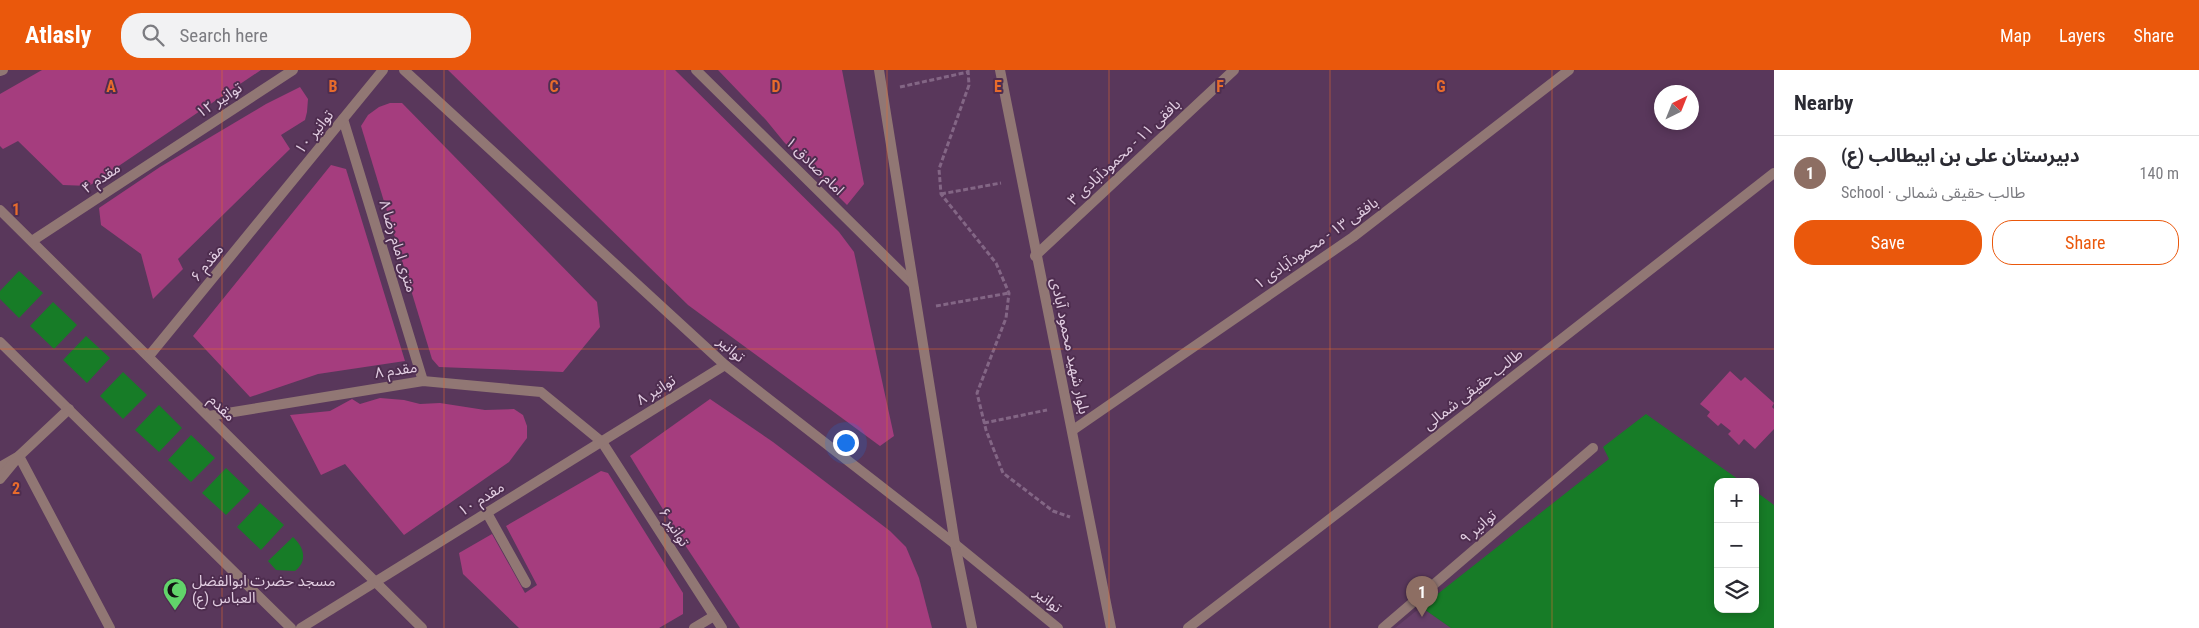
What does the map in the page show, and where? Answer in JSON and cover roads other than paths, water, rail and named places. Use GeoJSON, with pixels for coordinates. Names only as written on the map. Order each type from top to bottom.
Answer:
{"type":"FeatureCollection","features":[{"type":"Feature","properties":{"kind":"street","name":"توانیر ۱۲"},"geometry":{"type":"LineString","coordinates":[[186,139],[292,70]]}},
{"type":"Feature","properties":{"kind":"street","name":"توانیر ۱۰"},"geometry":{"type":"LineString","coordinates":[[287,189],[383,70]]}},
{"type":"Feature","properties":{"kind":"street","name":"توانیر"},"geometry":{"type":"LineString","coordinates":[[404,70],[725,365],[955,544],[1058,628]]}},
{"type":"Feature","properties":{"kind":"street","name":"امام صادق ۱"},"geometry":{"type":"LineString","coordinates":[[696,70],[913,284]]}},
{"type":"Feature","properties":{"kind":"street"},"geometry":{"type":"LineString","coordinates":[[879,70],[955,544],[972,628]]}},
{"type":"Feature","properties":{"kind":"street","name":"بلوار شهید محمود آبادی"},"geometry":{"type":"LineString","coordinates":[[1000,70],[1035,256],[1073,430],[1112,628]]}},
{"type":"Feature","properties":{"kind":"street","name":"بافقی ۱۱ - محمودآبادی ۳"},"geometry":{"type":"LineString","coordinates":[[1035,256],[1234,70]]}},
{"type":"Feature","properties":{"kind":"street","name":"بافقی ۱۳ - محمودآبادی ۱"},"geometry":{"type":"LineString","coordinates":[[1073,430],[1354,237],[1569,70]]}},
{"type":"Feature","properties":{"kind":"street","name":"۸ متری امام رضا"},"geometry":{"type":"LineString","coordinates":[[343,119],[423,380]]}},
{"type":"Feature","properties":{"kind":"street","name":"مقدم ۴"},"geometry":{"type":"LineString","coordinates":[[32,241],[186,139]]}},
{"type":"Feature","properties":{"kind":"street","name":"طالب حقیقی شمالی"},"geometry":{"type":"LineString","coordinates":[[1188,628],[1412,456],[1774,172]]}},
{"type":"Feature","properties":{"kind":"street","name":"مقدم ۶"},"geometry":{"type":"LineString","coordinates":[[149,356],[287,189]]}},
{"type":"Feature","properties":{"kind":"street","name":"مقدم"},"geometry":{"type":"LineString","coordinates":[[0,210],[422,628]]}},
{"type":"Feature","properties":{"kind":"street"},"geometry":{"type":"LineString","coordinates":[[0,342],[291,628]]}},
{"type":"Feature","properties":{"kind":"street","name":"توانیر ۸"},"geometry":{"type":"LineString","coordinates":[[602,442],[725,365]]}},
{"type":"Feature","properties":{"kind":"street","name":"مقدم ۸"},"geometry":{"type":"LineString","coordinates":[[209,416],[423,380],[541,392],[602,442]]}},
{"type":"Feature","properties":{"kind":"street"},"geometry":{"type":"LineString","coordinates":[[0,479],[19,456],[68,409]]}},
{"type":"Feature","properties":{"kind":"street","name":"مقدم ۱۰"},"geometry":{"type":"LineString","coordinates":[[301,628],[602,442]]}},
{"type":"Feature","properties":{"kind":"street","name":"توانیر ۶"},"geometry":{"type":"LineString","coordinates":[[602,442],[722,628]]}},
{"type":"Feature","properties":{"kind":"street","name":"توانیر ۹"},"geometry":{"type":"LineString","coordinates":[[1383,628],[1593,448]]}},
{"type":"Feature","properties":{"kind":"street"},"geometry":{"type":"LineString","coordinates":[[0,467],[19,456]]}},
{"type":"Feature","properties":{"kind":"street"},"geometry":{"type":"LineString","coordinates":[[19,456],[110,628]]}},
{"type":"Feature","properties":{"kind":"street"},"geometry":{"type":"LineString","coordinates":[[487,513],[526,583]]}},
{"type":"Feature","properties":{"kind":"street"},"geometry":{"type":"LineString","coordinates":[[694,628],[714,616]]}},
{"type":"Feature","properties":{"kind":"place","name":"مسجد حضرت ابوالفضل العباس (ع)"},"geometry":{"type":"Point","coordinates":[175,611]}},
{"type":"Feature","properties":{"kind":"place","name":"دبیرستان علی بن ابیطالب (ع)"},"geometry":{"type":"Point","coordinates":[1422,617]}}]}
